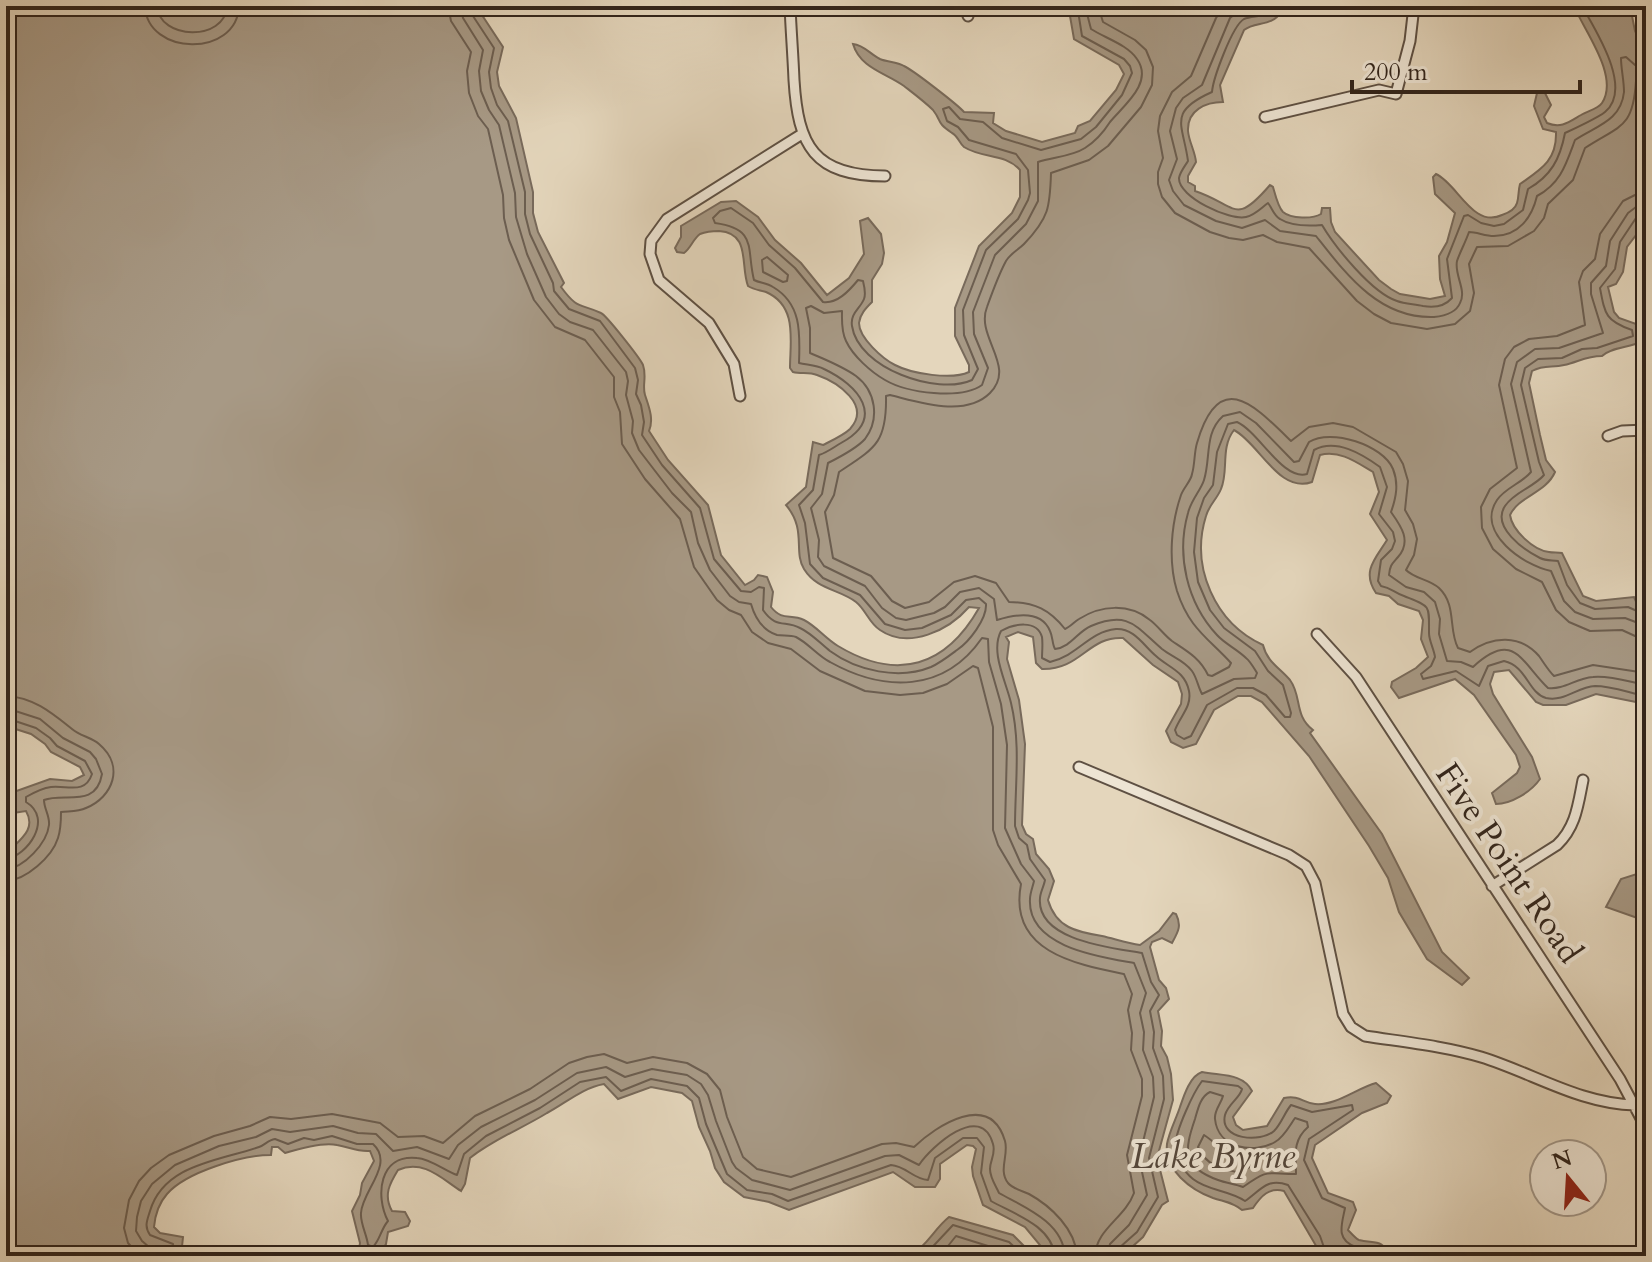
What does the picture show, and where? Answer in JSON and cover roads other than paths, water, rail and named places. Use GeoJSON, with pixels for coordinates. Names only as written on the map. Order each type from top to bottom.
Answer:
{"type":"FeatureCollection","features":[{"type":"Feature","properties":{"kind":"street"},"geometry":{"type":"LineString","coordinates":[[790,6],[796,113],[802,134],[814,152],[838,170],[862,176],[885,176]]}},
{"type":"Feature","properties":{"kind":"street"},"geometry":{"type":"LineString","coordinates":[[1265,117],[1379,90],[1396,94],[1410,41],[1414,6]]}},
{"type":"Feature","properties":{"kind":"street"},"geometry":{"type":"LineString","coordinates":[[740,396],[734,364],[709,323],[659,280],[650,254],[651,241],[667,219],[802,134]]}},
{"type":"Feature","properties":{"kind":"street"},"geometry":{"type":"LineString","coordinates":[[1608,436],[1622,431],[1646,430]]}},
{"type":"Feature","properties":{"kind":"street","name":"Five Point Road"},"geometry":{"type":"LineString","coordinates":[[1317,634],[1356,677],[1635,1105],[1646,1128]]}},
{"type":"Feature","properties":{"kind":"street"},"geometry":{"type":"LineString","coordinates":[[1079,767],[1289,855],[1306,866],[1315,883],[1343,1014],[1358,1032],[1457,1051],[1589,1098],[1635,1105]]}},
{"type":"Feature","properties":{"kind":"street"},"geometry":{"type":"LineString","coordinates":[[1492,886],[1565,838],[1574,820],[1583,780]]}},
{"type":"Feature","properties":{"kind":"water"},"geometry":{"type":"Polygon","coordinates":[[[6,6],[170,6],[188,14],[207,12],[210,6],[476,6],[503,47],[497,72],[499,86],[516,118],[533,192],[533,213],[538,232],[564,283],[561,287],[575,303],[601,313],[641,361],[644,392],[651,418],[649,431],[668,460],[708,505],[721,555],[745,585],[758,575],[767,577],[773,592],[771,607],[779,614],[804,620],[834,643],[860,657],[900,665],[936,655],[966,628],[979,608],[969,607],[951,623],[928,635],[916,638],[891,636],[873,624],[856,602],[809,576],[801,562],[796,523],[786,505],[806,487],[813,442],[823,445],[850,429],[856,420],[854,403],[842,389],[825,378],[793,372],[790,368],[788,315],[776,298],[748,286],[742,251],[736,237],[719,231],[707,232],[700,234],[684,253],[677,252],[675,248],[681,237],[681,226],[721,202],[736,201],[758,217],[775,240],[801,263],[827,295],[849,278],[864,254],[860,221],[868,218],[881,234],[884,253],[882,264],[872,280],[872,302],[859,323],[863,335],[878,353],[902,368],[943,376],[969,372],[969,365],[955,336],[955,308],[979,246],[1012,213],[1020,197],[1020,170],[1001,158],[964,147],[941,124],[930,107],[904,86],[867,64],[853,44],[880,59],[909,69],[964,112],[994,113],[993,123],[1006,131],[1042,142],[1075,133],[1078,126],[1090,121],[1116,90],[1124,74],[1119,65],[1074,39],[1070,16],[1061,6],[1279,6],[1281,12],[1273,20],[1244,30],[1220,85],[1223,102],[1204,106],[1191,118],[1188,131],[1196,162],[1188,182],[1195,186],[1195,191],[1235,209],[1249,206],[1270,185],[1280,207],[1287,214],[1313,217],[1321,214],[1322,208],[1330,208],[1335,232],[1379,280],[1400,294],[1430,299],[1445,296],[1440,279],[1439,256],[1447,242],[1455,213],[1435,194],[1433,177],[1436,174],[1444,179],[1482,216],[1492,218],[1513,209],[1520,184],[1546,164],[1556,142],[1556,132],[1543,129],[1534,106],[1537,93],[1545,93],[1551,105],[1544,117],[1547,123],[1561,125],[1598,107],[1606,92],[1606,80],[1598,53],[1574,6],[1630,6],[1635,31],[1646,54],[1646,222],[1627,247],[1623,272],[1616,284],[1608,287],[1614,312],[1619,318],[1639,325],[1643,341],[1602,356],[1532,371],[1529,383],[1540,435],[1546,460],[1555,472],[1545,485],[1520,503],[1510,515],[1519,533],[1530,543],[1543,550],[1562,553],[1583,596],[1596,601],[1634,597],[1637,604],[1646,608],[1646,704],[1596,694],[1566,705],[1543,705],[1536,702],[1509,670],[1494,672],[1490,684],[1493,694],[1532,757],[1540,779],[1520,796],[1496,804],[1492,793],[1520,767],[1516,755],[1474,695],[1455,679],[1399,698],[1391,687],[1392,682],[1428,657],[1421,639],[1423,620],[1419,611],[1376,593],[1372,585],[1372,565],[1387,540],[1370,514],[1379,492],[1373,472],[1348,458],[1327,454],[1320,455],[1312,482],[1300,484],[1289,481],[1234,430],[1227,444],[1223,482],[1207,512],[1202,535],[1201,555],[1210,591],[1232,623],[1263,645],[1271,660],[1290,680],[1303,719],[1313,730],[1310,733],[1382,834],[1442,952],[1469,978],[1462,985],[1427,959],[1399,912],[1388,878],[1369,846],[1309,756],[1262,702],[1251,696],[1238,696],[1214,710],[1196,744],[1183,748],[1171,742],[1166,731],[1181,704],[1178,682],[1123,638],[1101,642],[1066,664],[1042,669],[1036,663],[1033,637],[1018,632],[1006,637],[1009,642],[1007,659],[1019,700],[1025,744],[1022,825],[1026,834],[1033,839],[1036,854],[1049,869],[1054,881],[1048,900],[1056,917],[1076,930],[1140,945],[1159,931],[1173,913],[1179,922],[1172,943],[1162,938],[1152,942],[1150,947],[1159,980],[1166,988],[1169,999],[1158,1011],[1161,1046],[1171,1074],[1173,1100],[1157,1158],[1168,1201],[1162,1205],[1143,1237],[1122,1256],[1049,1256],[1025,1227],[983,1205],[973,1176],[976,1149],[967,1145],[940,1164],[940,1179],[935,1187],[915,1187],[893,1172],[789,1210],[744,1197],[724,1182],[715,1168],[692,1101],[682,1093],[651,1087],[618,1099],[604,1084],[581,1092],[470,1158],[461,1191],[424,1168],[398,1170],[390,1184],[388,1200],[392,1211],[405,1212],[410,1221],[408,1226],[388,1232],[386,1244],[378,1256],[358,1256],[360,1243],[352,1211],[374,1161],[370,1151],[332,1144],[285,1153],[278,1147],[272,1147],[271,1155],[216,1166],[176,1186],[162,1201],[154,1227],[160,1233],[183,1237],[181,1256],[6,1256],[6,854],[25,834],[29,818],[26,811],[6,814],[6,793],[50,779],[72,781],[84,775],[80,767],[51,752],[31,734],[6,726],[6,6]]]}},
{"type":"Feature","properties":{"kind":"water"},"geometry":{"type":"Polygon","coordinates":[[[1646,871],[1646,921],[1606,907],[1621,879],[1646,871]]]}},
{"type":"Feature","properties":{"kind":"water","name":"Lake Byrne"},"geometry":{"type":"Polygon","coordinates":[[[1202,1072],[1231,1076],[1248,1085],[1252,1091],[1233,1117],[1236,1125],[1243,1130],[1267,1126],[1284,1098],[1323,1104],[1376,1083],[1391,1096],[1387,1103],[1362,1113],[1315,1145],[1312,1158],[1328,1193],[1353,1202],[1356,1210],[1348,1230],[1359,1240],[1381,1244],[1388,1256],[1322,1256],[1284,1191],[1270,1191],[1253,1208],[1242,1210],[1205,1194],[1181,1178],[1170,1162],[1167,1144],[1188,1086],[1202,1072]]]}},
{"type":"Feature","properties":{"kind":"water"},"geometry":{"type":"Polygon","coordinates":[[[949,1217],[1013,1235],[1034,1256],[910,1256],[949,1217]]]}}]}
